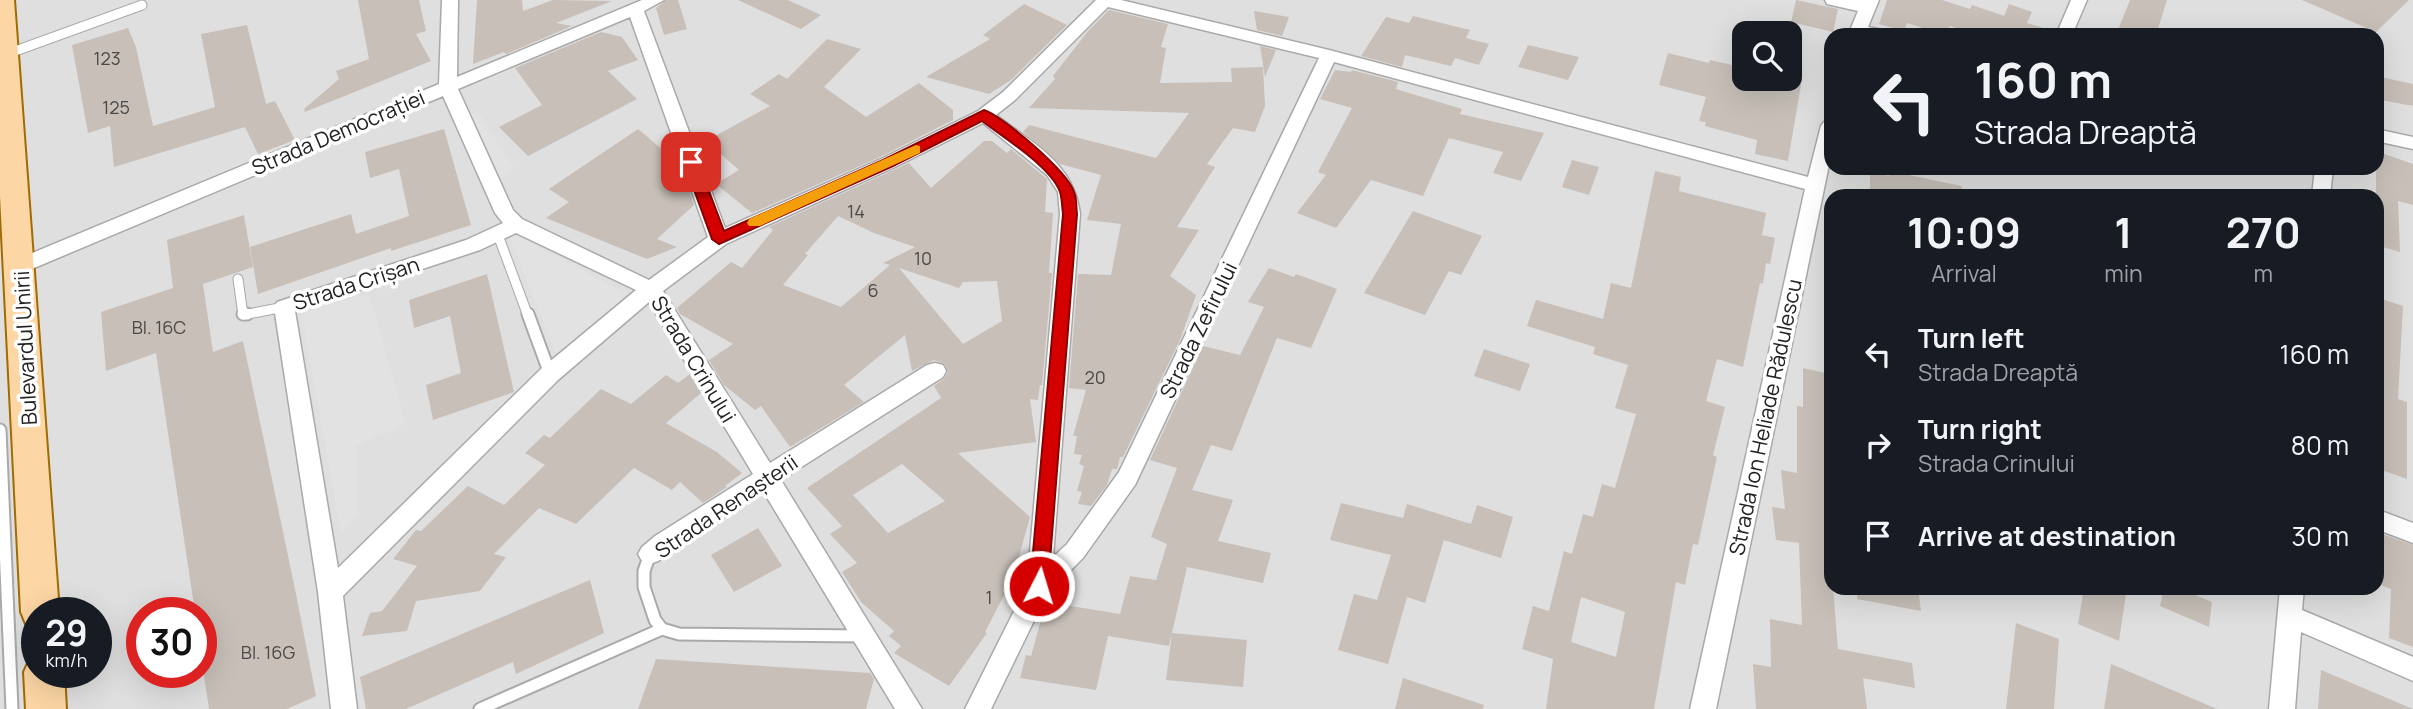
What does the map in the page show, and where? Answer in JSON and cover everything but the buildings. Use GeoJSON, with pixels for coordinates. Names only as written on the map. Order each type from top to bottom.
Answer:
{"type":"FeatureCollection","features":[{"type":"Feature","properties":{"kind":"main road","name":"Bulevardul Unirii"},"geometry":{"type":"LineString","coordinates":[[1,0],[39,597]]}},
{"type":"Feature","properties":{"kind":"main road"},"geometry":{"type":"LineString","coordinates":[[45,688],[46,709]]}},
{"type":"Feature","properties":{"kind":"street"},"geometry":{"type":"LineString","coordinates":[[330,592],[551,374],[651,289],[506,229],[497,199],[448,86],[450,0]]}},
{"type":"Feature","properties":{"kind":"street","name":"Strada Democrației"},"geometry":{"type":"LineString","coordinates":[[20,266],[656,0]]}},
{"type":"Feature","properties":{"kind":"street"},"geometry":{"type":"LineString","coordinates":[[1833,0],[1869,4],[1859,28]]}},
{"type":"Feature","properties":{"kind":"street"},"geometry":{"type":"LineString","coordinates":[[2067,28],[2080,0]]}},
{"type":"Feature","properties":{"kind":"street"},"geometry":{"type":"LineString","coordinates":[[1104,1],[1329,55],[1815,185]]}},
{"type":"Feature","properties":{"kind":"street","name":"Strada Crinului"},"geometry":{"type":"LineString","coordinates":[[909,709],[651,289],[719,239],[888,163],[984,115],[1009,96],[1104,1]]}},
{"type":"Feature","properties":{"kind":"street"},"geometry":{"type":"LineString","coordinates":[[635,9],[719,239]]}},
{"type":"Feature","properties":{"kind":"street","name":"Strada Zefirului"},"geometry":{"type":"LineString","coordinates":[[1039,586],[1082,542],[1126,478],[1329,55]]}},
{"type":"Feature","properties":{"kind":"street"},"geometry":{"type":"LineString","coordinates":[[978,709],[1039,586],[1069,203],[1067,191],[1057,176],[984,115]]}},
{"type":"Feature","properties":{"kind":"street"},"geometry":{"type":"LineString","coordinates":[[2384,137],[2413,142]]}},
{"type":"Feature","properties":{"kind":"street","name":"Strada Ion Heliade Rădulescu"},"geometry":{"type":"LineString","coordinates":[[1703,709],[1824,150]]}},
{"type":"Feature","properties":{"kind":"street","name":"Strada Crișan"},"geometry":{"type":"LineString","coordinates":[[344,709],[330,592],[284,307],[506,229]]}},
{"type":"Feature","properties":{"kind":"street","name":"Strada Renașterii"},"geometry":{"type":"LineString","coordinates":[[650,554],[663,543],[935,371]]}},
{"type":"Feature","properties":{"kind":"street"},"geometry":{"type":"LineString","coordinates":[[2384,522],[2413,533]]}},
{"type":"Feature","properties":{"kind":"street"},"geometry":{"type":"LineString","coordinates":[[2282,709],[2292,595]]}},
{"type":"Feature","properties":{"kind":"street"},"geometry":{"type":"LineString","coordinates":[[2290,616],[2413,668]]}},
{"type":"Feature","properties":{"kind":"lane"},"geometry":{"type":"LineString","coordinates":[[5,55],[142,5]]}},
{"type":"Feature","properties":{"kind":"lane"},"geometry":{"type":"LineString","coordinates":[[506,229],[551,374]]}},
{"type":"Feature","properties":{"kind":"lane"},"geometry":{"type":"LineString","coordinates":[[238,279],[243,315],[284,307]]}},
{"type":"Feature","properties":{"kind":"lane","name":"Bulevardul Unirii"},"geometry":{"type":"LineString","coordinates":[[0,430],[12,709]]}},
{"type":"Feature","properties":{"kind":"lane","name":"Strada Renașterii"},"geometry":{"type":"LineString","coordinates":[[650,554],[644,571],[644,587],[655,620],[662,629]]}},
{"type":"Feature","properties":{"kind":"lane"},"geometry":{"type":"LineString","coordinates":[[480,709],[662,629],[679,634],[866,636]]}},
{"type":"Feature","properties":{"kind":"shaded area"},"geometry":{"type":"Polygon","coordinates":[[[0,0],[2413,0],[2413,709],[0,709],[0,0]]]}},
{"type":"Feature","properties":{"kind":"shaded area"},"geometry":{"type":"Polygon","coordinates":[[[478,112],[514,168],[498,182],[467,116],[478,112]]]}},
{"type":"Feature","properties":{"kind":"shaded area"},"geometry":{"type":"Polygon","coordinates":[[[516,235],[626,293],[628,298],[561,355],[557,355],[509,236],[516,235]]]}},
{"type":"Feature","properties":{"kind":"shaded area"},"geometry":{"type":"Polygon","coordinates":[[[366,294],[370,296],[406,424],[357,445],[357,515],[341,533],[302,316],[306,312],[366,294]]]}},
{"type":"Feature","properties":{"kind":"slow traffic"},"geometry":{"type":"LineString","coordinates":[[755,223],[916,149]]}},
{"type":"Feature","properties":{"kind":"route"},"geometry":{"type":"LineString","coordinates":[[691,162],[719,239],[888,163],[984,115],[1057,176],[1067,191],[1070,214],[1039,586]]}}]}
